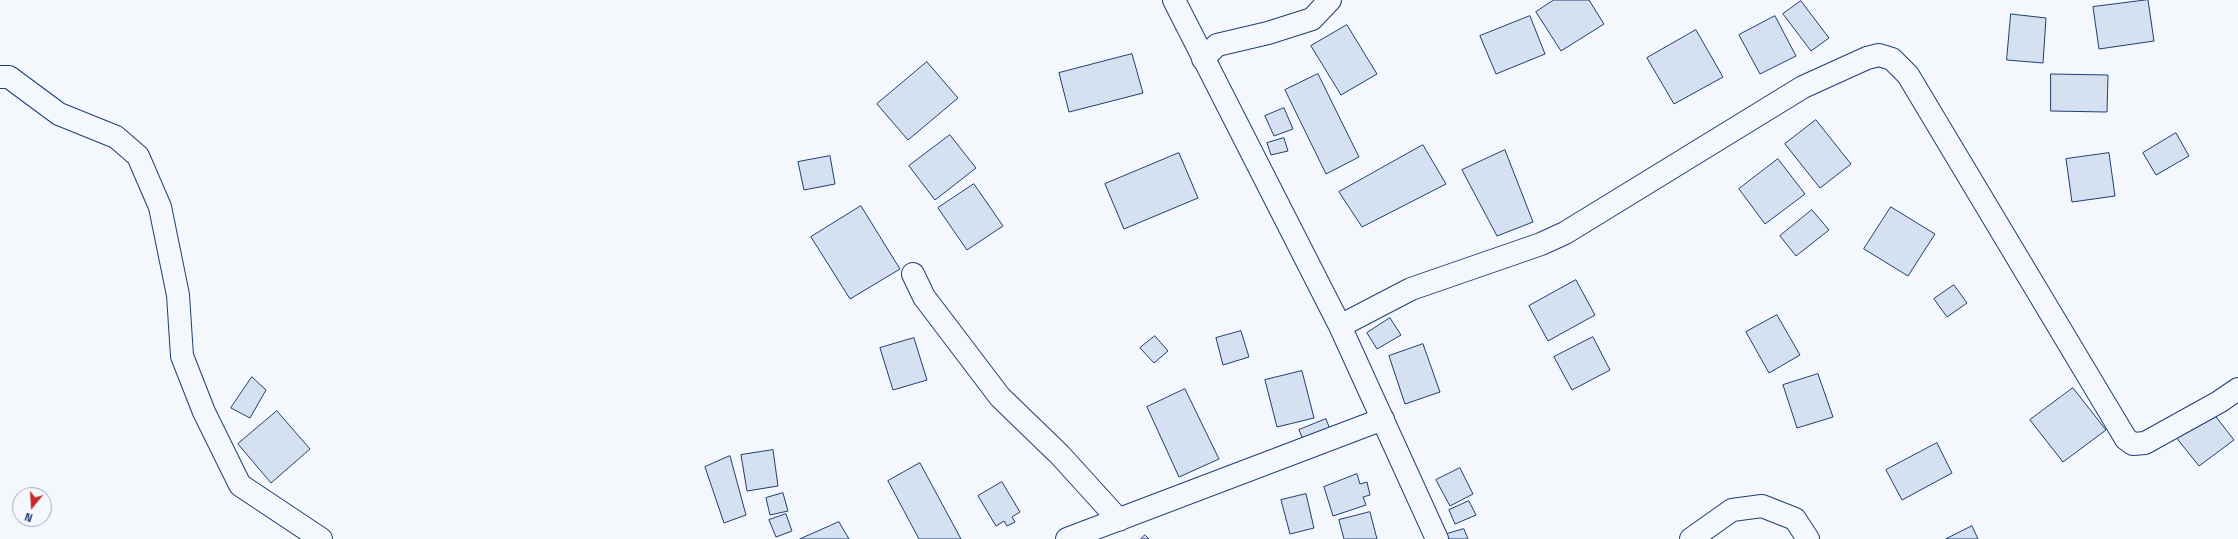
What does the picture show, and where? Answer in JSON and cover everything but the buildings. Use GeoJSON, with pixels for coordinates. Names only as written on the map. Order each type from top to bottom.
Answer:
{"type":"FeatureCollection","features":[{"type":"Feature","properties":{"kind":"street"},"geometry":{"type":"LineString","coordinates":[[1174,0],[1340,326],[1437,539]]}},
{"type":"Feature","properties":{"kind":"street"},"geometry":{"type":"LineString","coordinates":[[1203,59],[1218,45],[1268,33],[1312,18],[1330,0]]}},
{"type":"Feature","properties":{"kind":"street"},"geometry":{"type":"LineString","coordinates":[[1340,326],[1410,288],[1541,244],[1565,234],[1803,87],[1867,58],[1880,55],[1892,59],[1908,74],[2126,439],[2133,444],[2145,444],[2219,402],[2238,389]]}},
{"type":"Feature","properties":{"kind":"street"},"geometry":{"type":"LineString","coordinates":[[0,77],[9,77],[59,114],[116,137],[138,156],[160,207],[178,295],[182,356],[204,412],[240,485],[321,539]]}},
{"type":"Feature","properties":{"kind":"street"},"geometry":{"type":"LineString","coordinates":[[913,274],[924,297],[1000,397],[1060,455],[1119,520]]}},
{"type":"Feature","properties":{"kind":"street"},"geometry":{"type":"LineString","coordinates":[[1066,539],[1383,419]]}},
{"type":"Feature","properties":{"kind":"street"},"geometry":{"type":"LineString","coordinates":[[1691,539],[1732,510],[1762,506],[1795,519],[1808,539]]}}]}
